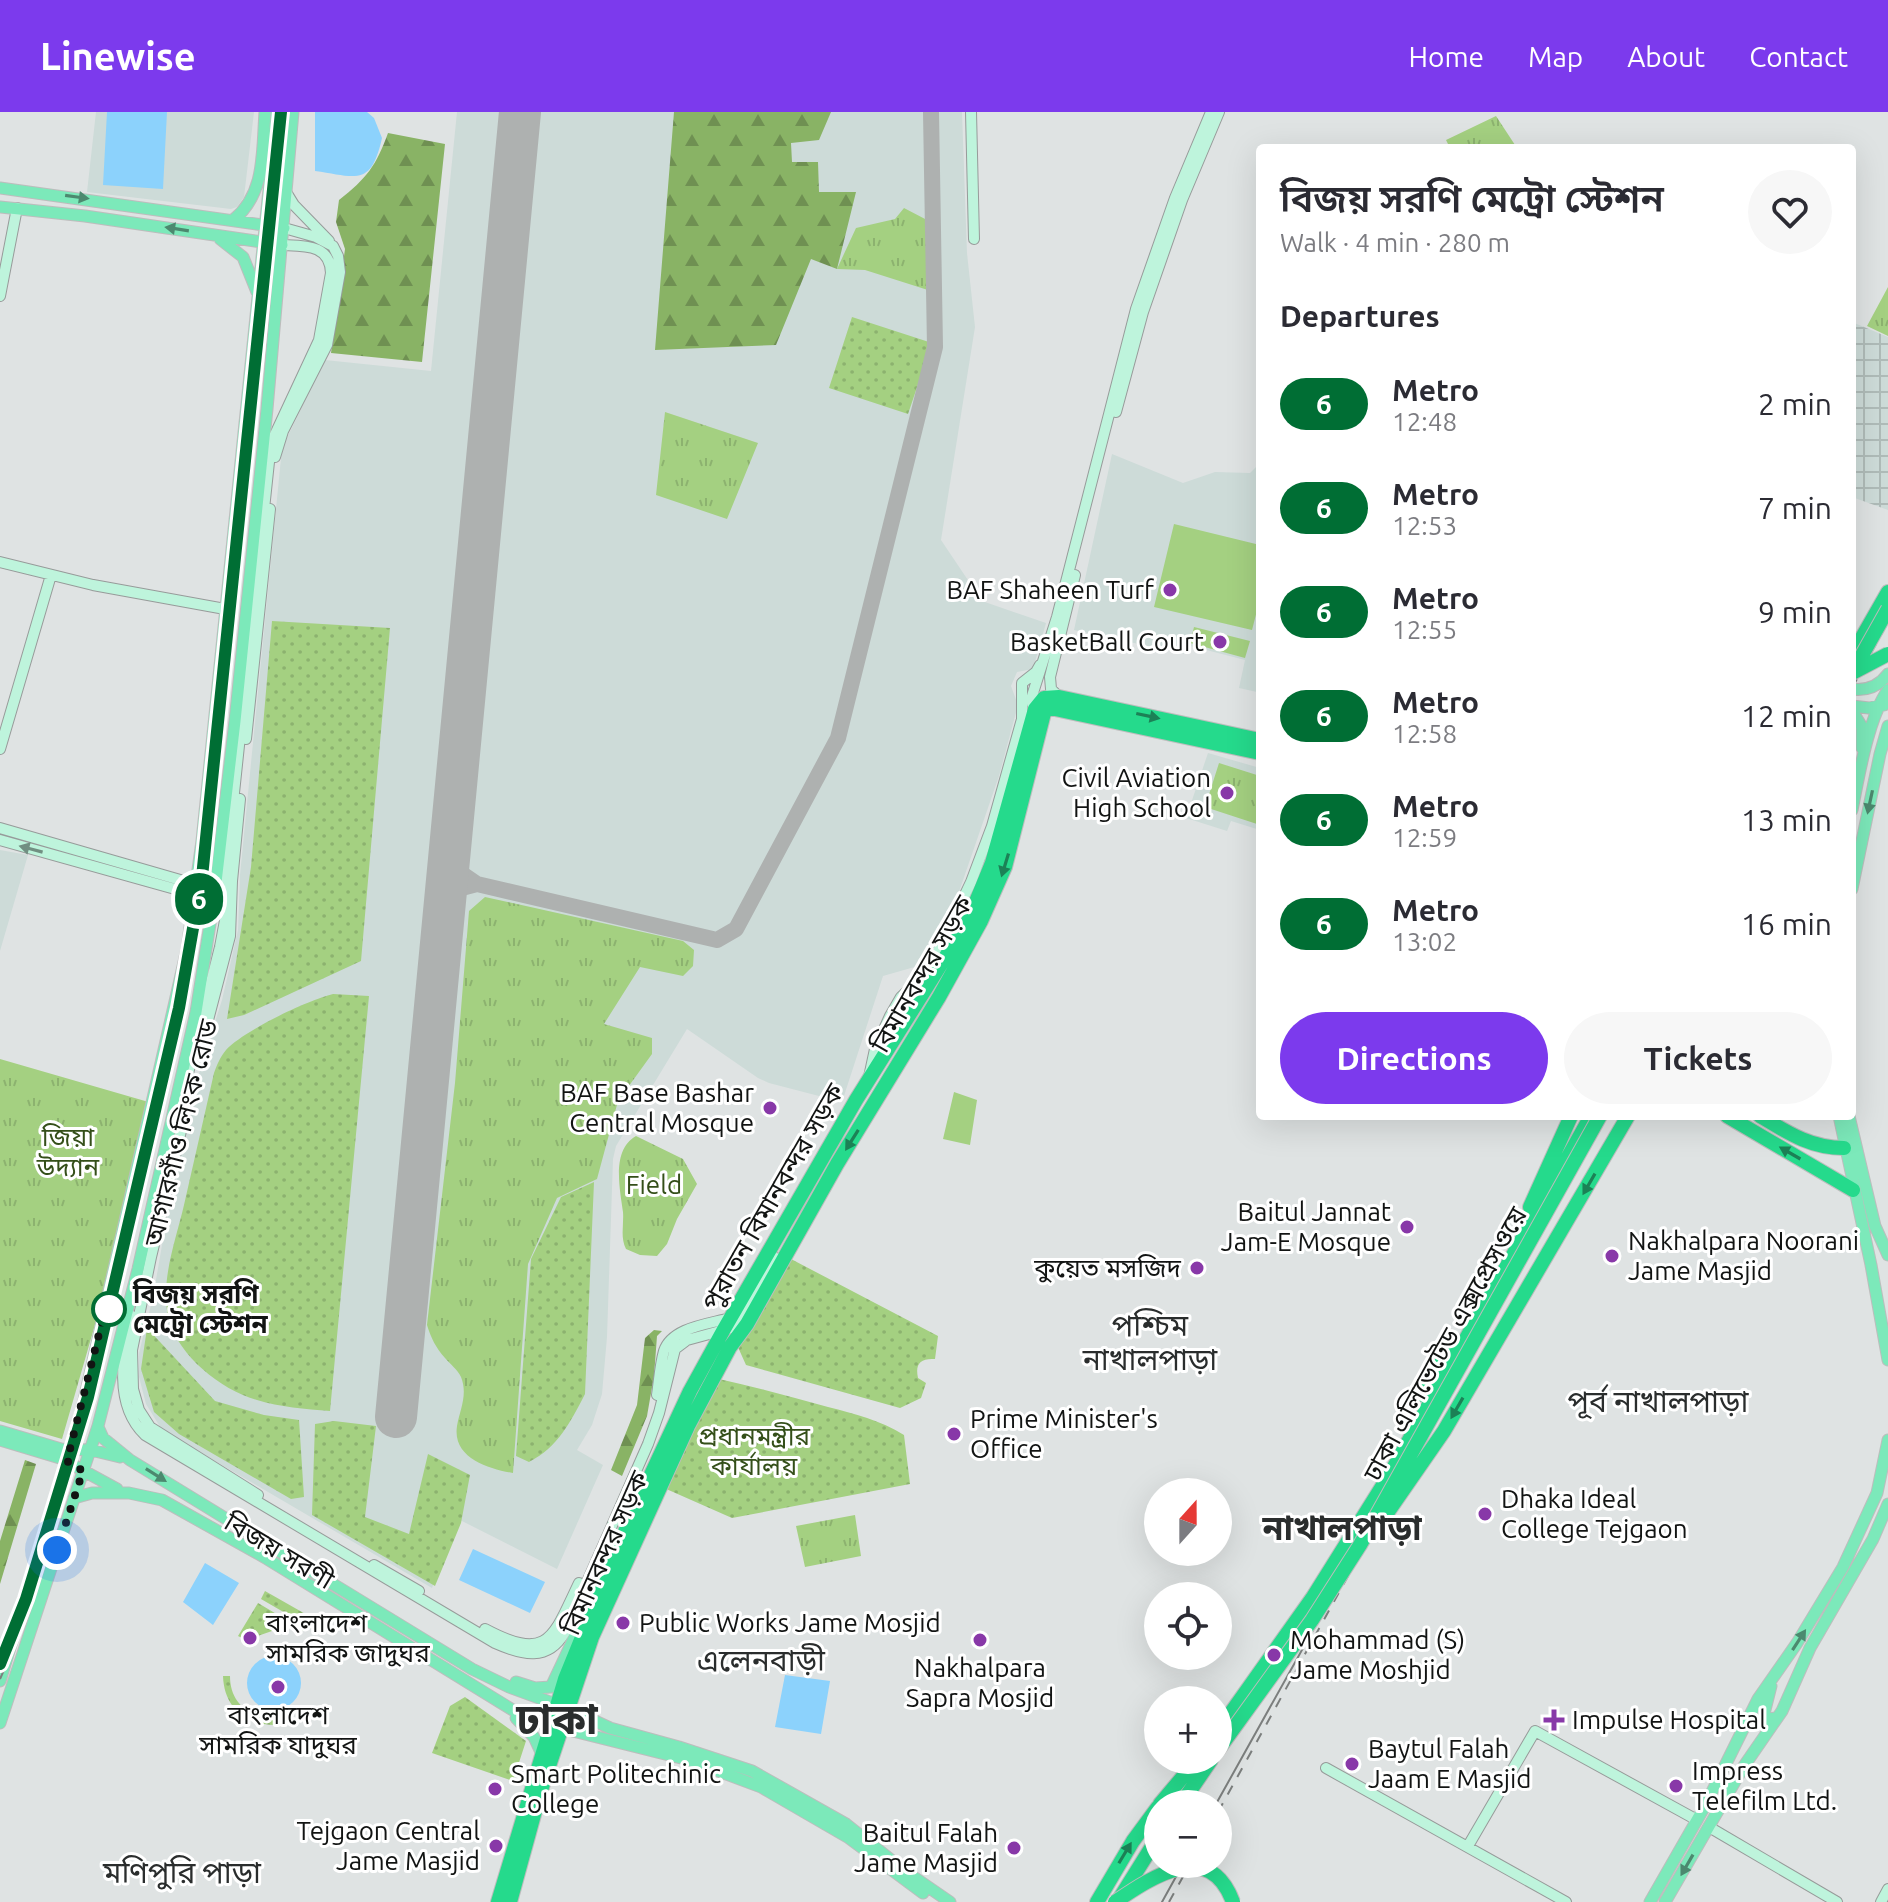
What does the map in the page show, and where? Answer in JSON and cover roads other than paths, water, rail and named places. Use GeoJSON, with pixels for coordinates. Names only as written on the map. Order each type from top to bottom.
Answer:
{"type":"FeatureCollection","features":[{"type":"Feature","properties":{"kind":"highway"},"geometry":{"type":"LineString","coordinates":[[1856,648],[1888,592]]}},
{"type":"Feature","properties":{"kind":"highway"},"geometry":{"type":"LineString","coordinates":[[1856,666],[1888,609]]}},
{"type":"Feature","properties":{"kind":"highway"},"geometry":{"type":"LineString","coordinates":[[1856,661],[1888,645]]}},
{"type":"Feature","properties":{"kind":"highway"},"geometry":{"type":"LineString","coordinates":[[1856,671],[1888,654]]}},
{"type":"Feature","properties":{"kind":"highway"},"geometry":{"type":"LineString","coordinates":[[1045,702],[1256,739]]}},
{"type":"Feature","properties":{"kind":"highway"},"geometry":{"type":"LineString","coordinates":[[1045,702],[1256,752]]}},
{"type":"Feature","properties":{"kind":"highway","name":"পুরাতন বিমানবন্দর সড়ক"},"geometry":{"type":"LineString","coordinates":[[725,1334],[856,1100],[953,946],[983,888],[1045,702]]}},
{"type":"Feature","properties":{"kind":"highway","name":"বিমানবন্দর সড়ক"},"geometry":{"type":"LineString","coordinates":[[498,1902],[563,1706],[576,1683],[592,1637],[688,1426],[725,1334],[747,1324],[837,1164],[939,997],[996,891],[1005,867],[1045,702]]}},
{"type":"Feature","properties":{"kind":"highway"},"geometry":{"type":"LineString","coordinates":[[856,1100],[872,1108]]}},
{"type":"Feature","properties":{"kind":"highway"},"geometry":{"type":"LineString","coordinates":[[1390,1474],[1397,1451],[1423,1396],[1522,1223],[1569,1120]]}},
{"type":"Feature","properties":{"kind":"highway","name":"ঢাকা এলিভেটেড এক্সপ্রেসওয়ে"},"geometry":{"type":"LineString","coordinates":[[1232,1711],[1313,1597],[1390,1474],[1589,1120]]}},
{"type":"Feature","properties":{"kind":"highway","name":"ঢাকা এলিভেটেড এক্সপ্রেসওয়ে"},"geometry":{"type":"LineString","coordinates":[[1232,1731],[1312,1620],[1360,1545],[1598,1120]]}},
{"type":"Feature","properties":{"kind":"highway"},"geometry":{"type":"LineString","coordinates":[[1360,1545],[1377,1528],[1444,1431],[1626,1120]]}},
{"type":"Feature","properties":{"kind":"highway"},"geometry":{"type":"LineString","coordinates":[[1734,1120],[1853,1190]]}},
{"type":"Feature","properties":{"kind":"highway"},"geometry":{"type":"LineString","coordinates":[[1767,1120],[1802,1141],[1827,1148],[1844,1148]]}},
{"type":"Feature","properties":{"kind":"highway"},"geometry":{"type":"LineString","coordinates":[[563,1706],[606,1576],[683,1406],[711,1367]]}},
{"type":"Feature","properties":{"kind":"highway","name":"বিমানবন্দর সড়ক"},"geometry":{"type":"LineString","coordinates":[[510,1902],[547,1752]]}},
{"type":"Feature","properties":{"kind":"highway"},"geometry":{"type":"LineString","coordinates":[[1172,1790],[1185,1774]]}},
{"type":"Feature","properties":{"kind":"highway"},"geometry":{"type":"LineString","coordinates":[[1097,1902],[1144,1826]]}},
{"type":"Feature","properties":{"kind":"highway"},"geometry":{"type":"LineString","coordinates":[[1116,1902],[1144,1859]]}},
{"type":"Feature","properties":{"kind":"highway"},"geometry":{"type":"LineString","coordinates":[[1116,1902],[1165,1871],[1189,1867],[1217,1878],[1233,1902]]}},
{"type":"Feature","properties":{"kind":"main road"},"geometry":{"type":"LineString","coordinates":[[233,220],[249,206],[255,192],[260,174],[265,112]]}},
{"type":"Feature","properties":{"kind":"main road"},"geometry":{"type":"LineString","coordinates":[[0,1681],[69,1456],[184,964],[197,888],[277,112]]}},
{"type":"Feature","properties":{"kind":"main road"},"geometry":{"type":"LineString","coordinates":[[0,1723],[98,1426],[138,1269],[196,1012],[215,895],[246,613],[293,112]]}},
{"type":"Feature","properties":{"kind":"main road"},"geometry":{"type":"LineString","coordinates":[[971,112],[974,239]]}},
{"type":"Feature","properties":{"kind":"main road"},"geometry":{"type":"LineString","coordinates":[[869,1079],[875,1049],[890,1016],[901,997],[923,976],[960,909],[992,826],[1022,719],[1022,683],[1036,672],[1046,653],[1136,309],[1175,198],[1211,112]]}},
{"type":"Feature","properties":{"kind":"main road"},"geometry":{"type":"LineString","coordinates":[[1022,719],[1045,702],[1143,312],[1182,200],[1219,112]]}},
{"type":"Feature","properties":{"kind":"main road"},"geometry":{"type":"LineString","coordinates":[[0,188],[284,228],[316,237],[333,246]]}},
{"type":"Feature","properties":{"kind":"main road"},"geometry":{"type":"LineString","coordinates":[[0,296],[18,189]]}},
{"type":"Feature","properties":{"kind":"main road"},"geometry":{"type":"LineString","coordinates":[[286,192],[294,205],[333,246]]}},
{"type":"Feature","properties":{"kind":"main road"},"geometry":{"type":"LineString","coordinates":[[0,207],[282,245]]}},
{"type":"Feature","properties":{"kind":"main road"},"geometry":{"type":"LineString","coordinates":[[214,235],[243,257],[258,296]]}},
{"type":"Feature","properties":{"kind":"main road","name":"আগারগাঁও লিংক রোড"},"geometry":{"type":"LineString","coordinates":[[134,1411],[124,1386],[125,1343],[226,915],[226,870],[271,443],[319,340],[331,273],[330,263],[320,250],[309,246],[282,245]]}},
{"type":"Feature","properties":{"kind":"main road","name":"আগারগাঁও লিংক রোড"},"geometry":{"type":"LineString","coordinates":[[134,1411],[132,1350],[151,1257],[230,936],[233,866],[276,453],[283,431],[322,356],[329,336],[340,272],[333,246]]}},
{"type":"Feature","properties":{"kind":"main road"},"geometry":{"type":"LineString","coordinates":[[0,562],[246,613]]}},
{"type":"Feature","properties":{"kind":"main road"},"geometry":{"type":"LineString","coordinates":[[0,727],[48,574]]}},
{"type":"Feature","properties":{"kind":"main road"},"geometry":{"type":"LineString","coordinates":[[0,749],[48,574]]}},
{"type":"Feature","properties":{"kind":"main road"},"geometry":{"type":"LineString","coordinates":[[1045,702],[1046,653]]}},
{"type":"Feature","properties":{"kind":"main road"},"geometry":{"type":"LineString","coordinates":[[1856,690],[1875,686],[1888,674]]}},
{"type":"Feature","properties":{"kind":"main road"},"geometry":{"type":"LineString","coordinates":[[1860,768],[1888,690]]}},
{"type":"Feature","properties":{"kind":"main road"},"geometry":{"type":"LineString","coordinates":[[1856,708],[1883,704]]}},
{"type":"Feature","properties":{"kind":"main road"},"geometry":{"type":"LineString","coordinates":[[1856,716],[1862,727],[1856,789]]}},
{"type":"Feature","properties":{"kind":"main road"},"geometry":{"type":"LineString","coordinates":[[1856,870],[1888,726]]}},
{"type":"Feature","properties":{"kind":"main road"},"geometry":{"type":"LineString","coordinates":[[0,828],[72,855]]}},
{"type":"Feature","properties":{"kind":"main road"},"geometry":{"type":"LineString","coordinates":[[0,840],[72,855],[215,895],[222,910],[206,1000]]}},
{"type":"Feature","properties":{"kind":"main road"},"geometry":{"type":"LineString","coordinates":[[1840,1120],[1884,1326],[1888,1360]]}},
{"type":"Feature","properties":{"kind":"main road"},"geometry":{"type":"LineString","coordinates":[[1850,1120],[1880,1244],[1888,1255]]}},
{"type":"Feature","properties":{"kind":"main road"},"geometry":{"type":"LineString","coordinates":[[1871,1265],[1888,1298]]}},
{"type":"Feature","properties":{"kind":"main road"},"geometry":{"type":"LineString","coordinates":[[134,1411],[134,1423],[151,1439],[268,1510],[495,1643],[522,1654],[537,1654],[557,1644],[565,1632],[648,1444],[675,1349],[687,1340],[725,1334]]}},
{"type":"Feature","properties":{"kind":"main road","name":"বিজয় সরণী"},"geometry":{"type":"LineString","coordinates":[[98,1426],[103,1438],[130,1460],[443,1651],[491,1679],[563,1706],[608,1734]]}},
{"type":"Feature","properties":{"kind":"main road"},"geometry":{"type":"LineString","coordinates":[[0,1431],[69,1456],[83,1471],[102,1483],[129,1493]]}},
{"type":"Feature","properties":{"kind":"main road"},"geometry":{"type":"LineString","coordinates":[[0,1440],[69,1456],[91,1450],[130,1460]]}},
{"type":"Feature","properties":{"kind":"main road"},"geometry":{"type":"LineString","coordinates":[[1650,1902],[1697,1820],[1758,1699],[1831,1588],[1856,1542],[1881,1481],[1888,1440]]}},
{"type":"Feature","properties":{"kind":"main road","name":"বিজয় সরণী"},"geometry":{"type":"LineString","coordinates":[[74,1498],[92,1493],[129,1493],[162,1500],[529,1720],[556,1729],[608,1734]]}},
{"type":"Feature","properties":{"kind":"main road"},"geometry":{"type":"LineString","coordinates":[[1665,1902],[1793,1688],[1810,1648],[1873,1539],[1888,1504]]}},
{"type":"Feature","properties":{"kind":"main road"},"geometry":{"type":"LineString","coordinates":[[443,1651],[455,1653],[530,1687],[551,1687],[580,1623],[606,1576]]}},
{"type":"Feature","properties":{"kind":"main road"},"geometry":{"type":"LineString","coordinates":[[1774,1677],[1764,1714],[1769,1719],[1776,1718]]}},
{"type":"Feature","properties":{"kind":"main road"},"geometry":{"type":"LineString","coordinates":[[576,1683],[581,1704],[608,1734]]}},
{"type":"Feature","properties":{"kind":"main road"},"geometry":{"type":"LineString","coordinates":[[497,1701],[547,1752],[574,1740],[608,1734],[743,1774],[812,1804],[950,1902]]}},
{"type":"Feature","properties":{"kind":"main road"},"geometry":{"type":"LineString","coordinates":[[1468,1846],[1535,1731],[1697,1820]]}},
{"type":"Feature","properties":{"kind":"main road"},"geometry":{"type":"LineString","coordinates":[[1736,1743],[1743,1738],[1750,1743],[1744,1766]]}},
{"type":"Feature","properties":{"kind":"main road"},"geometry":{"type":"LineString","coordinates":[[1326,1768],[1566,1902]]}},
{"type":"Feature","properties":{"kind":"main road"},"geometry":{"type":"LineString","coordinates":[[1709,1827],[1837,1902]]}},
{"type":"Feature","properties":{"kind":"main road"},"geometry":{"type":"LineString","coordinates":[[866,1844],[937,1902]]}},
{"type":"Feature","properties":{"kind":"main road"},"geometry":{"type":"LineString","coordinates":[[1881,1902],[1888,1889]]}},
{"type":"Feature","properties":{"kind":"water"},"geometry":{"type":"Polygon","coordinates":[[[107,112],[167,112],[163,189],[103,185],[107,112]]]}},
{"type":"Feature","properties":{"kind":"water"},"geometry":{"type":"Polygon","coordinates":[[[315,112],[367,112],[374,118],[382,138],[378,154],[367,172],[352,176],[315,171],[315,112]]]}},
{"type":"Feature","properties":{"kind":"water"},"geometry":{"type":"Polygon","coordinates":[[[473,1549],[545,1582],[530,1613],[459,1580],[473,1549]]]}},
{"type":"Feature","properties":{"kind":"water"},"geometry":{"type":"Polygon","coordinates":[[[205,1563],[239,1583],[213,1625],[183,1602],[205,1563]]]}},
{"type":"Feature","properties":{"kind":"water"},"geometry":{"type":"Polygon","coordinates":[[[274,1656],[293,1664],[301,1683],[293,1702],[274,1710],[255,1702],[247,1683],[255,1664],[274,1656]]]}},
{"type":"Feature","properties":{"kind":"water"},"geometry":{"type":"Polygon","coordinates":[[[785,1675],[830,1681],[821,1734],[775,1727],[785,1675]]]}},
{"type":"Feature","properties":{"kind":"tram line"},"geometry":{"type":"LineString","coordinates":[[1856,669],[1888,609]]}},
{"type":"Feature","properties":{"kind":"tram line"},"geometry":{"type":"LineString","coordinates":[[1224,1790],[1598,1120]]}},
{"type":"Feature","properties":{"kind":"tram line"},"geometry":{"type":"LineString","coordinates":[[1162,1902],[1175,1878]]}},
{"type":"Feature","properties":{"kind":"railway"},"geometry":{"type":"LineString","coordinates":[[0,1679],[35,1586],[91,1401],[183,1010],[206,879],[288,112]]}},
{"type":"Feature","properties":{"kind":"railway"},"geometry":{"type":"LineString","coordinates":[[1856,681],[1888,622]]}},
{"type":"Feature","properties":{"kind":"railway"},"geometry":{"type":"LineString","coordinates":[[1230,1790],[1461,1371],[1605,1120]]}},
{"type":"Feature","properties":{"kind":"railway"},"geometry":{"type":"LineString","coordinates":[[1169,1902],[1182,1878]]}},
{"type":"Feature","properties":{"kind":"metro line","name":"6"},"geometry":{"type":"LineString","coordinates":[[0,1664],[26,1599],[88,1397],[189,959],[202,877],[281,112]]}},
{"type":"Feature","properties":{"kind":"place","name":"BAF Shaheen Turf"},"geometry":{"type":"Point","coordinates":[1170,590]}},
{"type":"Feature","properties":{"kind":"place","name":"BasketBall Court"},"geometry":{"type":"Point","coordinates":[1220,642]}},
{"type":"Feature","properties":{"kind":"place","name":"Civil Aviation High School"},"geometry":{"type":"Point","coordinates":[1227,793]}},
{"type":"Feature","properties":{"kind":"place","name":"BAF Base Bashar Central Mosque"},"geometry":{"type":"Point","coordinates":[770,1108]}},
{"type":"Feature","properties":{"kind":"place","name":"Baitul Jannat Jam-E Mosque"},"geometry":{"type":"Point","coordinates":[1407,1227]}},
{"type":"Feature","properties":{"kind":"place","name":"Nakhalpara Noorani Jame Masjid"},"geometry":{"type":"Point","coordinates":[1612,1256]}},
{"type":"Feature","properties":{"kind":"place","name":"কুয়েত মসজিদ"},"geometry":{"type":"Point","coordinates":[1197,1268]}},
{"type":"Feature","properties":{"kind":"place","name":"বিজয় সরণি মেট্রো স্টেশন"},"geometry":{"type":"Point","coordinates":[109,1309]}},
{"type":"Feature","properties":{"kind":"place","name":"Prime Minister's Office"},"geometry":{"type":"Point","coordinates":[954,1434]}},
{"type":"Feature","properties":{"kind":"place","name":"Dhaka Ideal College Tejgaon"},"geometry":{"type":"Point","coordinates":[1485,1514]}},
{"type":"Feature","properties":{"kind":"place","name":"Public Works Jame Mosjid"},"geometry":{"type":"Point","coordinates":[623,1623]}},
{"type":"Feature","properties":{"kind":"place","name":"বাংলাদেশ সামরিক জাদুঘর"},"geometry":{"type":"Point","coordinates":[250,1638]}},
{"type":"Feature","properties":{"kind":"place","name":"Nakhalpara Sapra Mosjid"},"geometry":{"type":"Point","coordinates":[980,1640]}},
{"type":"Feature","properties":{"kind":"place","name":"Mohammad (S) Jame Moshjid"},"geometry":{"type":"Point","coordinates":[1274,1655]}},
{"type":"Feature","properties":{"kind":"place","name":"বাংলাদেশ সামরিক যাদুঘর"},"geometry":{"type":"Point","coordinates":[278,1687]}},
{"type":"Feature","properties":{"kind":"place","name":"Impulse Hospital"},"geometry":{"type":"Point","coordinates":[1554,1720]}},
{"type":"Feature","properties":{"kind":"place","name":"Baytul Falah Jaam E Masjid"},"geometry":{"type":"Point","coordinates":[1352,1764]}},
{"type":"Feature","properties":{"kind":"place","name":"Impress Telefilm Ltd."},"geometry":{"type":"Point","coordinates":[1676,1786]}},
{"type":"Feature","properties":{"kind":"place","name":"Smart Politechinic College"},"geometry":{"type":"Point","coordinates":[495,1789]}},
{"type":"Feature","properties":{"kind":"place","name":"Tejgaon Central Jame Masjid"},"geometry":{"type":"Point","coordinates":[496,1846]}},
{"type":"Feature","properties":{"kind":"place","name":"Baitul Falah Jame Masjid"},"geometry":{"type":"Point","coordinates":[1014,1848]}},
{"type":"Feature","properties":{"kind":"district","name":"পশ্চিম নাখালপাড়া"},"geometry":{"type":"Point","coordinates":[1150,1343]}},
{"type":"Feature","properties":{"kind":"district","name":"পূর্ব নাখালপাড়া"},"geometry":{"type":"Point","coordinates":[1658,1402]}},
{"type":"Feature","properties":{"kind":"district","name":"নাখালপাড়া"},"geometry":{"type":"Point","coordinates":[1342,1528]}},
{"type":"Feature","properties":{"kind":"district","name":"এলেনবাড়ী"},"geometry":{"type":"Point","coordinates":[761,1661]}},
{"type":"Feature","properties":{"kind":"district","name":"ঢাকা"},"geometry":{"type":"Point","coordinates":[557,1719]}},
{"type":"Feature","properties":{"kind":"district","name":"মণিপুরি পাড়া"},"geometry":{"type":"Point","coordinates":[182,1873]}},
{"type":"Feature","properties":{"kind":"park label","name":"জিয়া উদ্যান"},"geometry":{"type":"Point","coordinates":[68,1152]}},
{"type":"Feature","properties":{"kind":"park label","name":"Field"},"geometry":{"type":"Point","coordinates":[654,1185]}},
{"type":"Feature","properties":{"kind":"park label","name":"প্রধানমন্ত্রীর কার্যালয়"},"geometry":{"type":"Point","coordinates":[754,1451]}}]}
